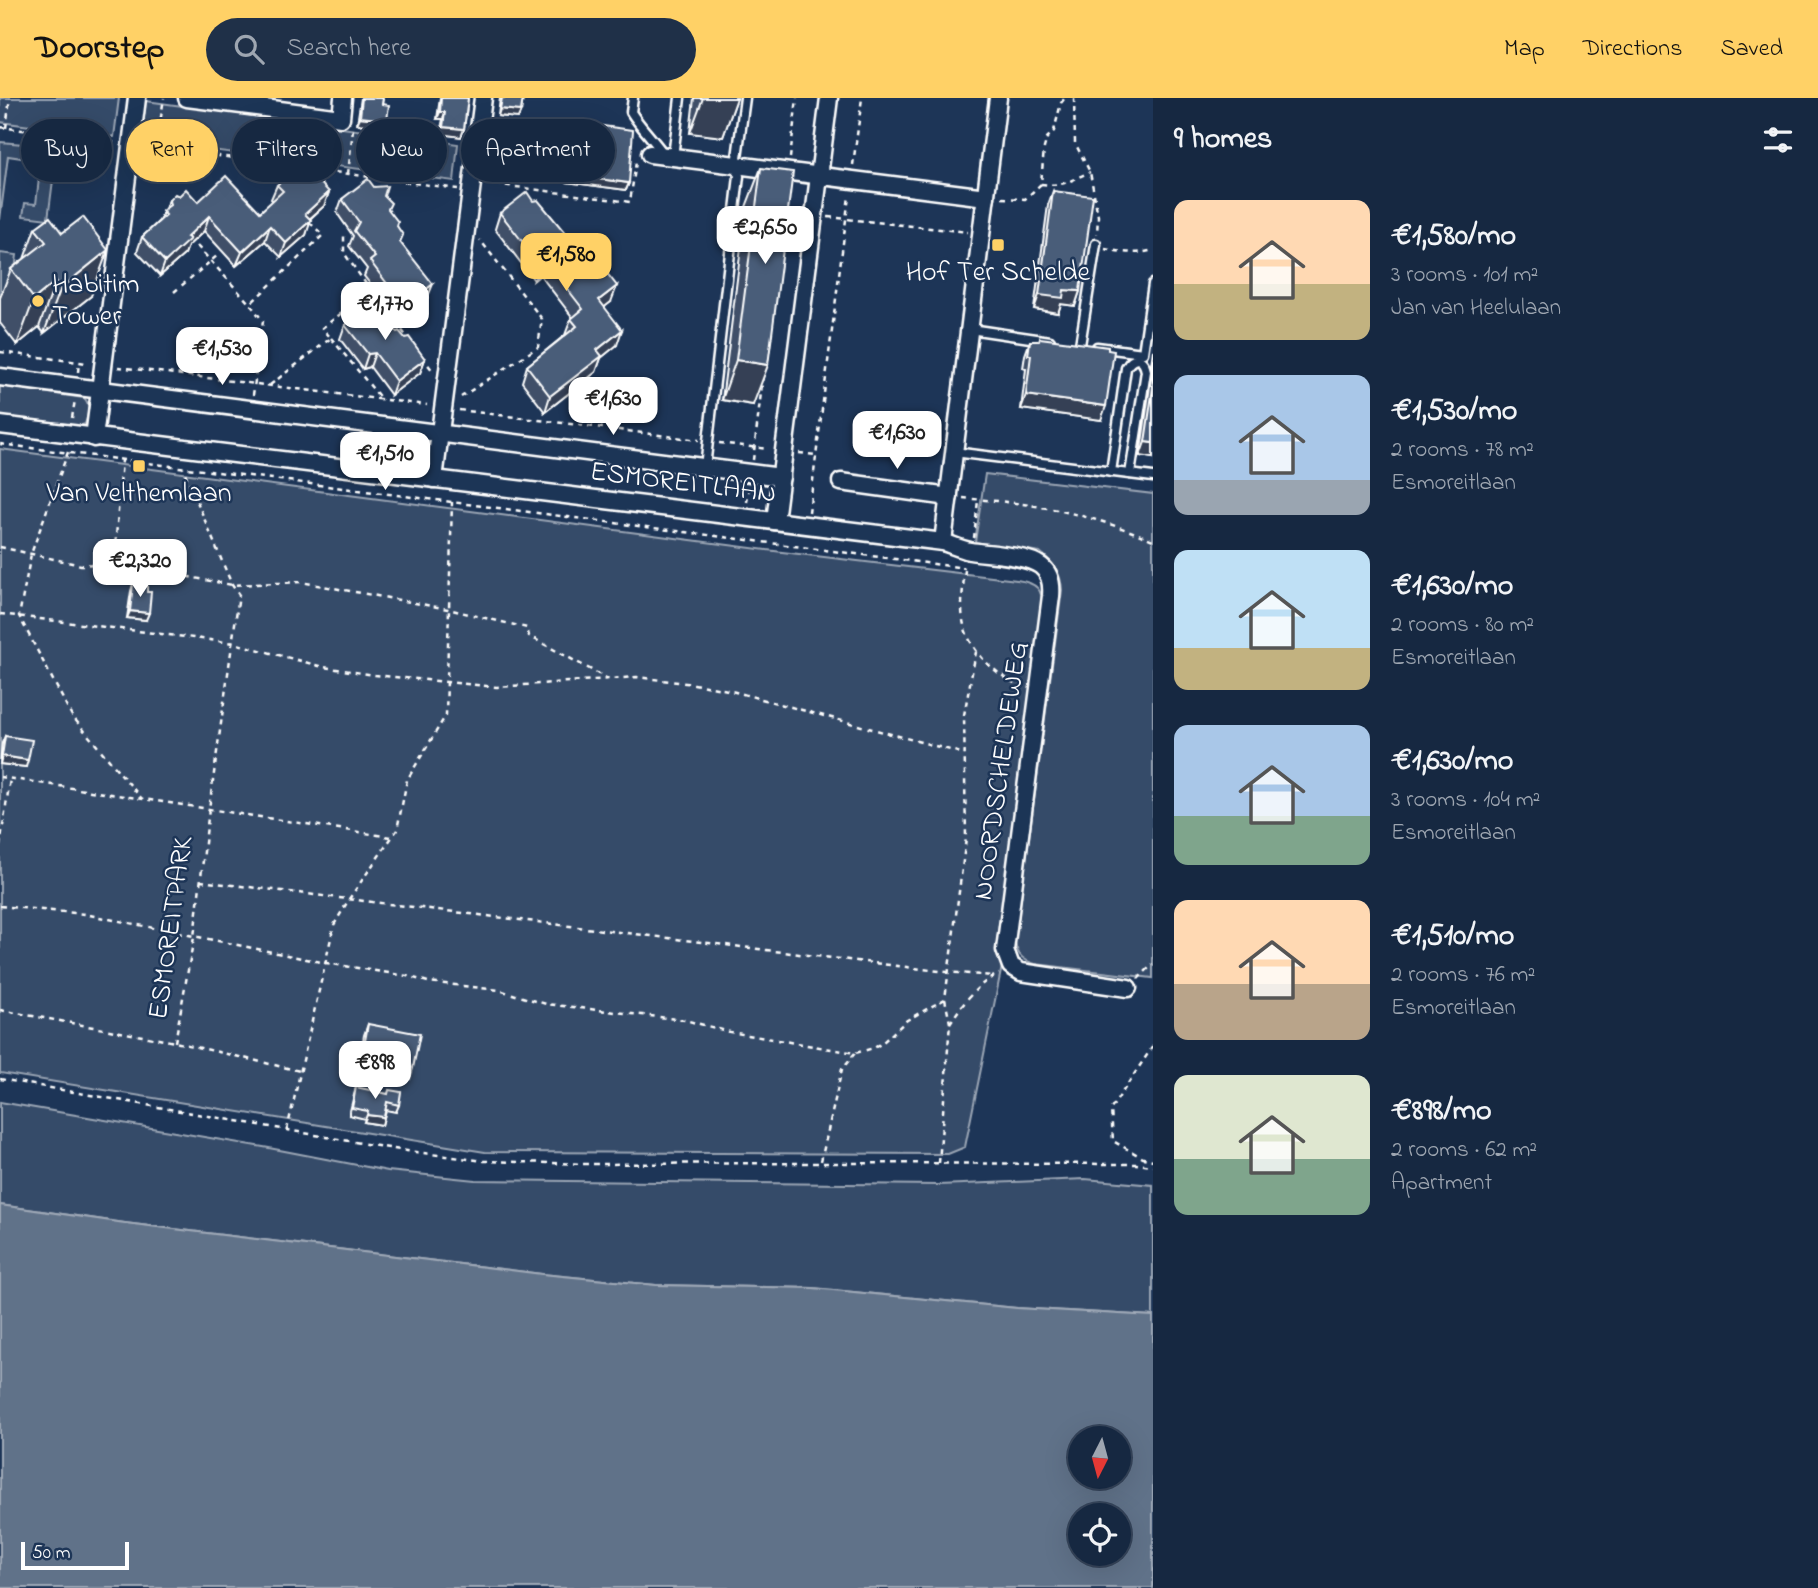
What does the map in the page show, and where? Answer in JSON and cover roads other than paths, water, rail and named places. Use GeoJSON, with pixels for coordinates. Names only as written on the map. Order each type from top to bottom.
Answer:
{"type":"FeatureCollection","features":[{"type":"Feature","properties":{"kind":"street"},"geometry":{"type":"LineString","coordinates":[[94,438],[100,390],[98,364],[124,146],[137,98]]}},
{"type":"Feature","properties":{"kind":"street"},"geometry":{"type":"LineString","coordinates":[[187,98],[341,117],[343,98]]}},
{"type":"Feature","properties":{"kind":"street"},"geometry":{"type":"LineString","coordinates":[[434,479],[483,98]]}},
{"type":"Feature","properties":{"kind":"street"},"geometry":{"type":"LineString","coordinates":[[775,522],[829,98]]}},
{"type":"Feature","properties":{"kind":"street"},"geometry":{"type":"LineString","coordinates":[[943,542],[998,98]]}},
{"type":"Feature","properties":{"kind":"street"},"geometry":{"type":"LineString","coordinates":[[662,156],[986,197]]}},
{"type":"Feature","properties":{"kind":"street","name":"ESMOREITLAAN"},"geometry":{"type":"LineString","coordinates":[[0,377],[781,477]]}},
{"type":"Feature","properties":{"kind":"street","name":"ESMOREITLAAN"},"geometry":{"type":"LineString","coordinates":[[0,425],[943,542]]}},
{"type":"Feature","properties":{"kind":"street"},"geometry":{"type":"LineString","coordinates":[[841,482],[949,497]]}},
{"type":"Feature","properties":{"kind":"street","name":"NOORDSCHELDEWEG"},"geometry":{"type":"LineString","coordinates":[[943,542],[967,551],[1029,559],[1040,565],[1052,585],[1040,693],[1004,950],[1006,955],[1011,966],[1028,974],[1128,988]]}},
{"type":"Feature","properties":{"kind":"lane"},"geometry":{"type":"LineString","coordinates":[[633,98],[631,112],[653,137],[662,156]]}},
{"type":"Feature","properties":{"kind":"lane"},"geometry":{"type":"LineString","coordinates":[[662,156],[680,98]]}},
{"type":"Feature","properties":{"kind":"lane"},"geometry":{"type":"LineString","coordinates":[[705,467],[739,176],[736,165],[745,98]]}},
{"type":"Feature","properties":{"kind":"lane"},"geometry":{"type":"LineString","coordinates":[[1080,345],[1096,244]]}},
{"type":"Feature","properties":{"kind":"lane"},"geometry":{"type":"LineString","coordinates":[[1066,343],[1143,353],[1153,284]]}},
{"type":"Feature","properties":{"kind":"lane"},"geometry":{"type":"LineString","coordinates":[[970,329],[1053,341]]}},
{"type":"Feature","properties":{"kind":"lane"},"geometry":{"type":"LineString","coordinates":[[1111,472],[1126,368],[1135,359],[1144,363],[1146,371],[1130,474]]}},
{"type":"Feature","properties":{"kind":"lane"},"geometry":{"type":"LineString","coordinates":[[954,452],[1153,477]]}},
{"type":"Feature","properties":{"kind":"place","name":"Hof Ter Schelde"},"geometry":{"type":"Point","coordinates":[998,245]}},
{"type":"Feature","properties":{"kind":"place","name":"Habitim Tower"},"geometry":{"type":"Point","coordinates":[38,301]}},
{"type":"Feature","properties":{"kind":"place","name":"Van Velthemlaan"},"geometry":{"type":"Point","coordinates":[139,466]}}]}
